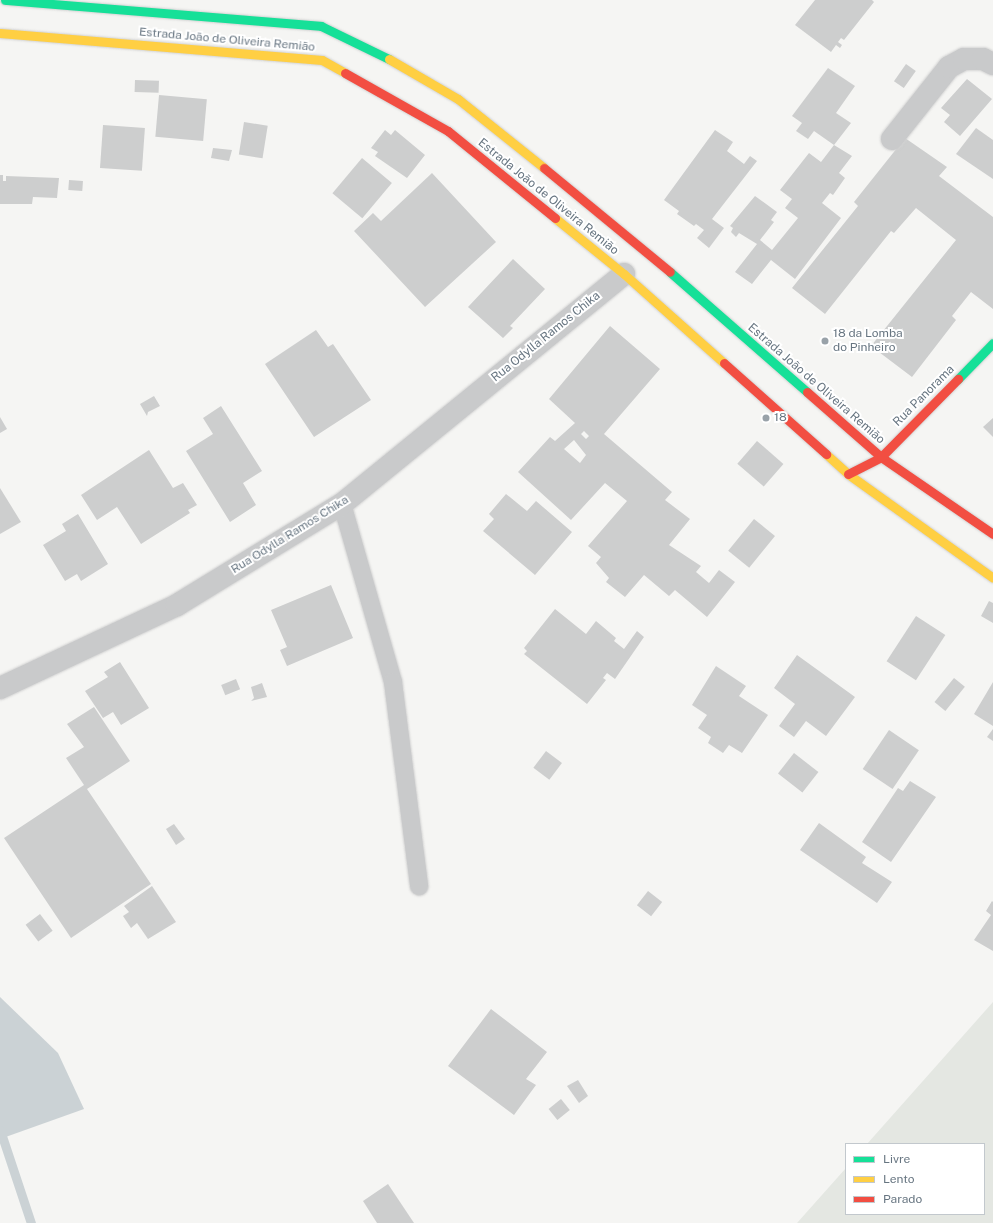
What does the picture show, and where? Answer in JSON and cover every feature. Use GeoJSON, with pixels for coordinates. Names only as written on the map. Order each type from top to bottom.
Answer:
{"type":"FeatureCollection","features":[{"type":"Feature","properties":{"kind":"main road","name":"Estrada João de Oliveira Remião"},"geometry":{"type":"LineString","coordinates":[[5,0],[321,26],[394,60],[458,99],[640,246],[881,457],[993,534]]}},
{"type":"Feature","properties":{"kind":"main road","name":"Estrada João de Oliveira Remião"},"geometry":{"type":"LineString","coordinates":[[0,33],[322,60],[448,131],[624,274],[848,474],[993,578]]}},
{"type":"Feature","properties":{"kind":"main road","name":"Rua Panorama"},"geometry":{"type":"LineString","coordinates":[[848,474],[881,457],[993,343]]}},
{"type":"Feature","properties":{"kind":"street"},"geometry":{"type":"LineString","coordinates":[[892,139],[949,67],[964,58],[983,59],[993,64]]}},
{"type":"Feature","properties":{"kind":"street","name":"Rua Odylla Ramos Chika"},"geometry":{"type":"LineString","coordinates":[[0,688],[177,605],[342,504],[624,274]]}},
{"type":"Feature","properties":{"kind":"lane"},"geometry":{"type":"LineString","coordinates":[[342,504],[393,682],[419,886]]}},
{"type":"Feature","properties":{"kind":"shaded area"},"geometry":{"type":"Polygon","coordinates":[[[0,997],[58,1053],[84,1109],[0,1139],[0,997]]]}},
{"type":"Feature","properties":{"kind":"shaded area"},"geometry":{"type":"Polygon","coordinates":[[[993,1002],[993,1223],[797,1223],[845,1169],[845,1215],[985,1215],[985,1143],[868,1143],[993,1002]]]}},
{"type":"Feature","properties":{"kind":"building"},"geometry":{"type":"Polygon","coordinates":[[[815,0],[872,0],[874,2],[844,40],[841,38],[838,42],[842,45],[840,48],[836,45],[831,52],[795,25],[815,0]]]}},
{"type":"Feature","properties":{"kind":"building"},"geometry":{"type":"Polygon","coordinates":[[[906,64],[916,71],[904,88],[894,81],[906,64]]]}},
{"type":"Feature","properties":{"kind":"building"},"geometry":{"type":"Polygon","coordinates":[[[828,68],[855,86],[836,113],[851,123],[834,145],[814,131],[808,139],[796,131],[802,123],[792,116],[828,68]]]}},
{"type":"Feature","properties":{"kind":"building"},"geometry":{"type":"Polygon","coordinates":[[[967,79],[992,99],[960,136],[944,122],[950,115],[941,108],[967,79]]]}},
{"type":"Feature","properties":{"kind":"building"},"geometry":{"type":"Polygon","coordinates":[[[135,80],[159,81],[159,93],[135,92],[135,80]]]}},
{"type":"Feature","properties":{"kind":"building"},"geometry":{"type":"Polygon","coordinates":[[[159,95],[207,99],[203,141],[155,137],[159,95]]]}},
{"type":"Feature","properties":{"kind":"building"},"geometry":{"type":"Polygon","coordinates":[[[244,122],[268,126],[263,158],[239,155],[244,122]]]}},
{"type":"Feature","properties":{"kind":"building"},"geometry":{"type":"Polygon","coordinates":[[[103,125],[145,128],[142,171],[100,168],[103,125]]]}},
{"type":"Feature","properties":{"kind":"building"},"geometry":{"type":"Polygon","coordinates":[[[976,128],[993,140],[993,179],[956,154],[976,128]]]}},
{"type":"Feature","properties":{"kind":"building"},"geometry":{"type":"Polygon","coordinates":[[[385,130],[391,135],[395,130],[425,155],[407,178],[375,156],[378,152],[371,148],[385,130]]]}},
{"type":"Feature","properties":{"kind":"building"},"geometry":{"type":"Polygon","coordinates":[[[715,130],[733,142],[727,151],[744,164],[750,156],[757,161],[712,219],[724,228],[709,248],[697,238],[704,230],[696,224],[694,226],[677,214],[679,211],[664,200],[715,130]]]}},
{"type":"Feature","properties":{"kind":"building"},"geometry":{"type":"Polygon","coordinates":[[[905,138],[947,167],[939,176],[993,217],[993,309],[971,292],[952,316],[956,320],[912,377],[871,346],[956,240],[916,208],[894,233],[891,231],[825,314],[792,288],[858,206],[854,202],[905,138]]]}},
{"type":"Feature","properties":{"kind":"building"},"geometry":{"type":"Polygon","coordinates":[[[834,145],[852,156],[839,173],[845,178],[833,195],[830,193],[822,203],[841,218],[795,279],[771,260],[752,284],[735,272],[757,244],[739,233],[736,237],[731,232],[733,228],[730,226],[755,196],[777,212],[771,220],[774,222],[760,240],[772,250],[798,218],[785,208],[792,199],[780,190],[809,153],[821,162],[834,145]]]}},
{"type":"Feature","properties":{"kind":"building"},"geometry":{"type":"Polygon","coordinates":[[[213,148],[232,150],[229,161],[211,158],[213,148]]]}},
{"type":"Feature","properties":{"kind":"building"},"geometry":{"type":"Polygon","coordinates":[[[362,158],[392,183],[362,218],[332,193],[362,158]]]}},
{"type":"Feature","properties":{"kind":"building"},"geometry":{"type":"Polygon","coordinates":[[[432,173],[496,242],[425,307],[354,231],[373,213],[381,221],[432,173]]]}},
{"type":"Feature","properties":{"kind":"building"},"geometry":{"type":"Polygon","coordinates":[[[0,175],[3,175],[3,181],[6,181],[6,176],[59,178],[57,198],[33,197],[32,204],[0,204],[0,175]]]}},
{"type":"Feature","properties":{"kind":"building"},"geometry":{"type":"Polygon","coordinates":[[[69,180],[83,181],[82,191],[68,190],[69,180]]]}},
{"type":"Feature","properties":{"kind":"building"},"geometry":{"type":"Polygon","coordinates":[[[513,259],[545,289],[510,326],[513,328],[503,338],[468,307],[513,259]]]}},
{"type":"Feature","properties":{"kind":"building"},"geometry":{"type":"Polygon","coordinates":[[[610,326],[660,369],[604,434],[672,492],[665,500],[690,519],[669,545],[701,566],[696,572],[709,583],[719,570],[735,582],[707,617],[675,590],[669,596],[644,575],[625,597],[606,582],[609,578],[596,563],[601,557],[588,546],[627,501],[605,483],[571,520],[518,472],[550,437],[555,441],[575,423],[549,399],[610,326]],[[584,431],[581,434],[586,439],[589,436],[584,431]],[[574,440],[564,449],[580,463],[586,455],[574,440]]]}},
{"type":"Feature","properties":{"kind":"building"},"geometry":{"type":"Polygon","coordinates":[[[316,330],[328,347],[333,344],[371,400],[314,437],[265,364],[316,330]]]}},
{"type":"Feature","properties":{"kind":"building"},"geometry":{"type":"Polygon","coordinates":[[[154,396],[160,406],[148,412],[147,416],[140,404],[154,396]]]}},
{"type":"Feature","properties":{"kind":"building"},"geometry":{"type":"Polygon","coordinates":[[[221,406],[262,471],[243,483],[256,505],[230,522],[186,451],[213,434],[203,418],[221,406]]]}},
{"type":"Feature","properties":{"kind":"building"},"geometry":{"type":"Polygon","coordinates":[[[0,417],[7,429],[0,433],[0,417]]]}},
{"type":"Feature","properties":{"kind":"building"},"geometry":{"type":"Polygon","coordinates":[[[993,418],[993,437],[983,427],[993,418]]]}},
{"type":"Feature","properties":{"kind":"building"},"geometry":{"type":"Polygon","coordinates":[[[757,441],[783,464],[764,487],[737,464],[757,441]]]}},
{"type":"Feature","properties":{"kind":"building"},"geometry":{"type":"Polygon","coordinates":[[[149,450],[173,488],[183,483],[197,505],[188,510],[190,513],[141,544],[117,507],[97,520],[81,495],[149,450]]]}},
{"type":"Feature","properties":{"kind":"building"},"geometry":{"type":"Polygon","coordinates":[[[0,488],[21,522],[0,534],[0,488]]]}},
{"type":"Feature","properties":{"kind":"building"},"geometry":{"type":"Polygon","coordinates":[[[506,494],[527,511],[536,501],[572,532],[535,575],[483,531],[494,519],[489,514],[506,494]]]}},
{"type":"Feature","properties":{"kind":"building"},"geometry":{"type":"Polygon","coordinates":[[[78,514],[108,564],[81,581],[77,574],[65,581],[43,545],[66,531],[62,524],[78,514]]]}},
{"type":"Feature","properties":{"kind":"building"},"geometry":{"type":"Polygon","coordinates":[[[754,519],[775,536],[749,568],[728,551],[754,519]]]}},
{"type":"Feature","properties":{"kind":"building"},"geometry":{"type":"Polygon","coordinates":[[[331,585],[353,638],[287,666],[280,650],[287,647],[271,610],[331,585]]]}},
{"type":"Feature","properties":{"kind":"building"},"geometry":{"type":"Polygon","coordinates":[[[989,601],[993,603],[993,623],[981,616],[989,601]]]}},
{"type":"Feature","properties":{"kind":"building"},"geometry":{"type":"Polygon","coordinates":[[[555,609],[586,634],[596,621],[616,638],[614,641],[624,649],[637,631],[644,637],[615,679],[607,673],[603,678],[606,680],[587,704],[524,654],[527,651],[524,648],[555,609]]]}},
{"type":"Feature","properties":{"kind":"building"},"geometry":{"type":"Polygon","coordinates":[[[916,616],[945,635],[916,680],[887,661],[916,616]]]}},
{"type":"Feature","properties":{"kind":"building"},"geometry":{"type":"Polygon","coordinates":[[[797,655],[855,697],[826,736],[806,721],[794,737],[779,726],[795,704],[774,688],[797,655]]]}},
{"type":"Feature","properties":{"kind":"building"},"geometry":{"type":"Polygon","coordinates":[[[120,662],[149,708],[121,725],[113,712],[103,718],[85,691],[108,677],[104,672],[120,662]]]}},
{"type":"Feature","properties":{"kind":"building"},"geometry":{"type":"Polygon","coordinates":[[[716,666],[746,686],[739,696],[768,715],[742,753],[729,745],[723,753],[708,743],[711,737],[698,728],[707,715],[692,705],[716,666]]]}},
{"type":"Feature","properties":{"kind":"building"},"geometry":{"type":"Polygon","coordinates":[[[954,678],[965,687],[945,711],[934,702],[954,678]]]}},
{"type":"Feature","properties":{"kind":"building"},"geometry":{"type":"Polygon","coordinates":[[[236,679],[240,689],[225,695],[221,685],[236,679]]]}},
{"type":"Feature","properties":{"kind":"building"},"geometry":{"type":"Polygon","coordinates":[[[993,682],[993,726],[974,714],[993,682]]]}},
{"type":"Feature","properties":{"kind":"building"},"geometry":{"type":"Polygon","coordinates":[[[262,683],[267,697],[251,701],[254,698],[251,687],[262,683]]]}},
{"type":"Feature","properties":{"kind":"building"},"geometry":{"type":"Polygon","coordinates":[[[94,707],[130,761],[87,789],[151,884],[71,938],[4,838],[84,785],[66,758],[84,747],[67,724],[94,707]]]}},
{"type":"Feature","properties":{"kind":"building"},"geometry":{"type":"Polygon","coordinates":[[[993,729],[993,741],[987,737],[993,729]]]}},
{"type":"Feature","properties":{"kind":"building"},"geometry":{"type":"Polygon","coordinates":[[[889,730],[919,750],[893,789],[863,769],[889,730]]]}},
{"type":"Feature","properties":{"kind":"building"},"geometry":{"type":"Polygon","coordinates":[[[546,751],[562,763],[549,780],[533,768],[546,751]]]}},
{"type":"Feature","properties":{"kind":"building"},"geometry":{"type":"Polygon","coordinates":[[[794,753],[818,772],[802,793],[778,773],[794,753]]]}},
{"type":"Feature","properties":{"kind":"building"},"geometry":{"type":"Polygon","coordinates":[[[910,781],[936,797],[891,862],[862,842],[898,788],[903,791],[910,781]]]}},
{"type":"Feature","properties":{"kind":"building"},"geometry":{"type":"Polygon","coordinates":[[[819,823],[866,857],[862,863],[892,882],[877,903],[800,850],[819,823]]]}},
{"type":"Feature","properties":{"kind":"building"},"geometry":{"type":"Polygon","coordinates":[[[174,824],[185,839],[176,845],[166,829],[174,824]]]}},
{"type":"Feature","properties":{"kind":"building"},"geometry":{"type":"Polygon","coordinates":[[[152,886],[176,922],[148,939],[137,923],[131,928],[123,916],[129,912],[124,906],[152,886]]]}},
{"type":"Feature","properties":{"kind":"building"},"geometry":{"type":"Polygon","coordinates":[[[648,891],[662,902],[651,916],[637,905],[648,891]]]}},
{"type":"Feature","properties":{"kind":"building"},"geometry":{"type":"Polygon","coordinates":[[[992,901],[993,951],[974,940],[991,915],[986,911],[992,901]]]}},
{"type":"Feature","properties":{"kind":"building"},"geometry":{"type":"Polygon","coordinates":[[[40,914],[53,931],[38,942],[26,925],[40,914]]]}},
{"type":"Feature","properties":{"kind":"building"},"geometry":{"type":"Polygon","coordinates":[[[491,1009],[547,1052],[526,1079],[536,1085],[514,1115],[448,1066],[491,1009]]]}},
{"type":"Feature","properties":{"kind":"building"},"geometry":{"type":"Polygon","coordinates":[[[578,1080],[588,1096],[579,1103],[567,1086],[578,1080]]]}},
{"type":"Feature","properties":{"kind":"building"},"geometry":{"type":"Polygon","coordinates":[[[561,1099],[570,1110],[557,1120],[549,1109],[561,1099]]]}},
{"type":"Feature","properties":{"kind":"building"},"geometry":{"type":"Polygon","coordinates":[[[388,1184],[414,1223],[377,1223],[363,1201],[388,1184]]]}},
{"type":"Feature","properties":{"kind":"waterway"},"geometry":{"type":"LineString","coordinates":[[0,1130],[31,1223]]}},
{"type":"Feature","properties":{"kind":"traffic: fast"},"geometry":{"type":"LineString","coordinates":[[5,0],[321,26],[389,59]]}},
{"type":"Feature","properties":{"kind":"traffic: fast"},"geometry":{"type":"LineString","coordinates":[[670,272],[807,392]]}},
{"type":"Feature","properties":{"kind":"traffic: fast"},"geometry":{"type":"LineString","coordinates":[[958,379],[993,343]]}},
{"type":"Feature","properties":{"kind":"traffic: slow"},"geometry":{"type":"LineString","coordinates":[[0,33],[322,60],[345,73]]}},
{"type":"Feature","properties":{"kind":"traffic: slow"},"geometry":{"type":"LineString","coordinates":[[389,59],[458,99],[544,168]]}},
{"type":"Feature","properties":{"kind":"traffic: slow"},"geometry":{"type":"LineString","coordinates":[[555,218],[624,274],[724,363]]}},
{"type":"Feature","properties":{"kind":"traffic: slow"},"geometry":{"type":"LineString","coordinates":[[826,454],[848,474],[993,578]]}},
{"type":"Feature","properties":{"kind":"traffic: jam"},"geometry":{"type":"LineString","coordinates":[[345,73],[448,131],[555,218]]}},
{"type":"Feature","properties":{"kind":"traffic: jam"},"geometry":{"type":"LineString","coordinates":[[544,168],[670,272]]}},
{"type":"Feature","properties":{"kind":"traffic: jam"},"geometry":{"type":"LineString","coordinates":[[724,363],[826,454]]}},
{"type":"Feature","properties":{"kind":"traffic: jam"},"geometry":{"type":"LineString","coordinates":[[848,474],[881,457],[958,379]]}},
{"type":"Feature","properties":{"kind":"traffic: jam"},"geometry":{"type":"LineString","coordinates":[[807,392],[881,457],[993,534]]}},
{"type":"Feature","properties":{"kind":"place","name":"18 da Lomba do Pinheiro"},"geometry":{"type":"Point","coordinates":[825,341]}},
{"type":"Feature","properties":{"kind":"place","name":"18"},"geometry":{"type":"Point","coordinates":[766,418]}}]}
